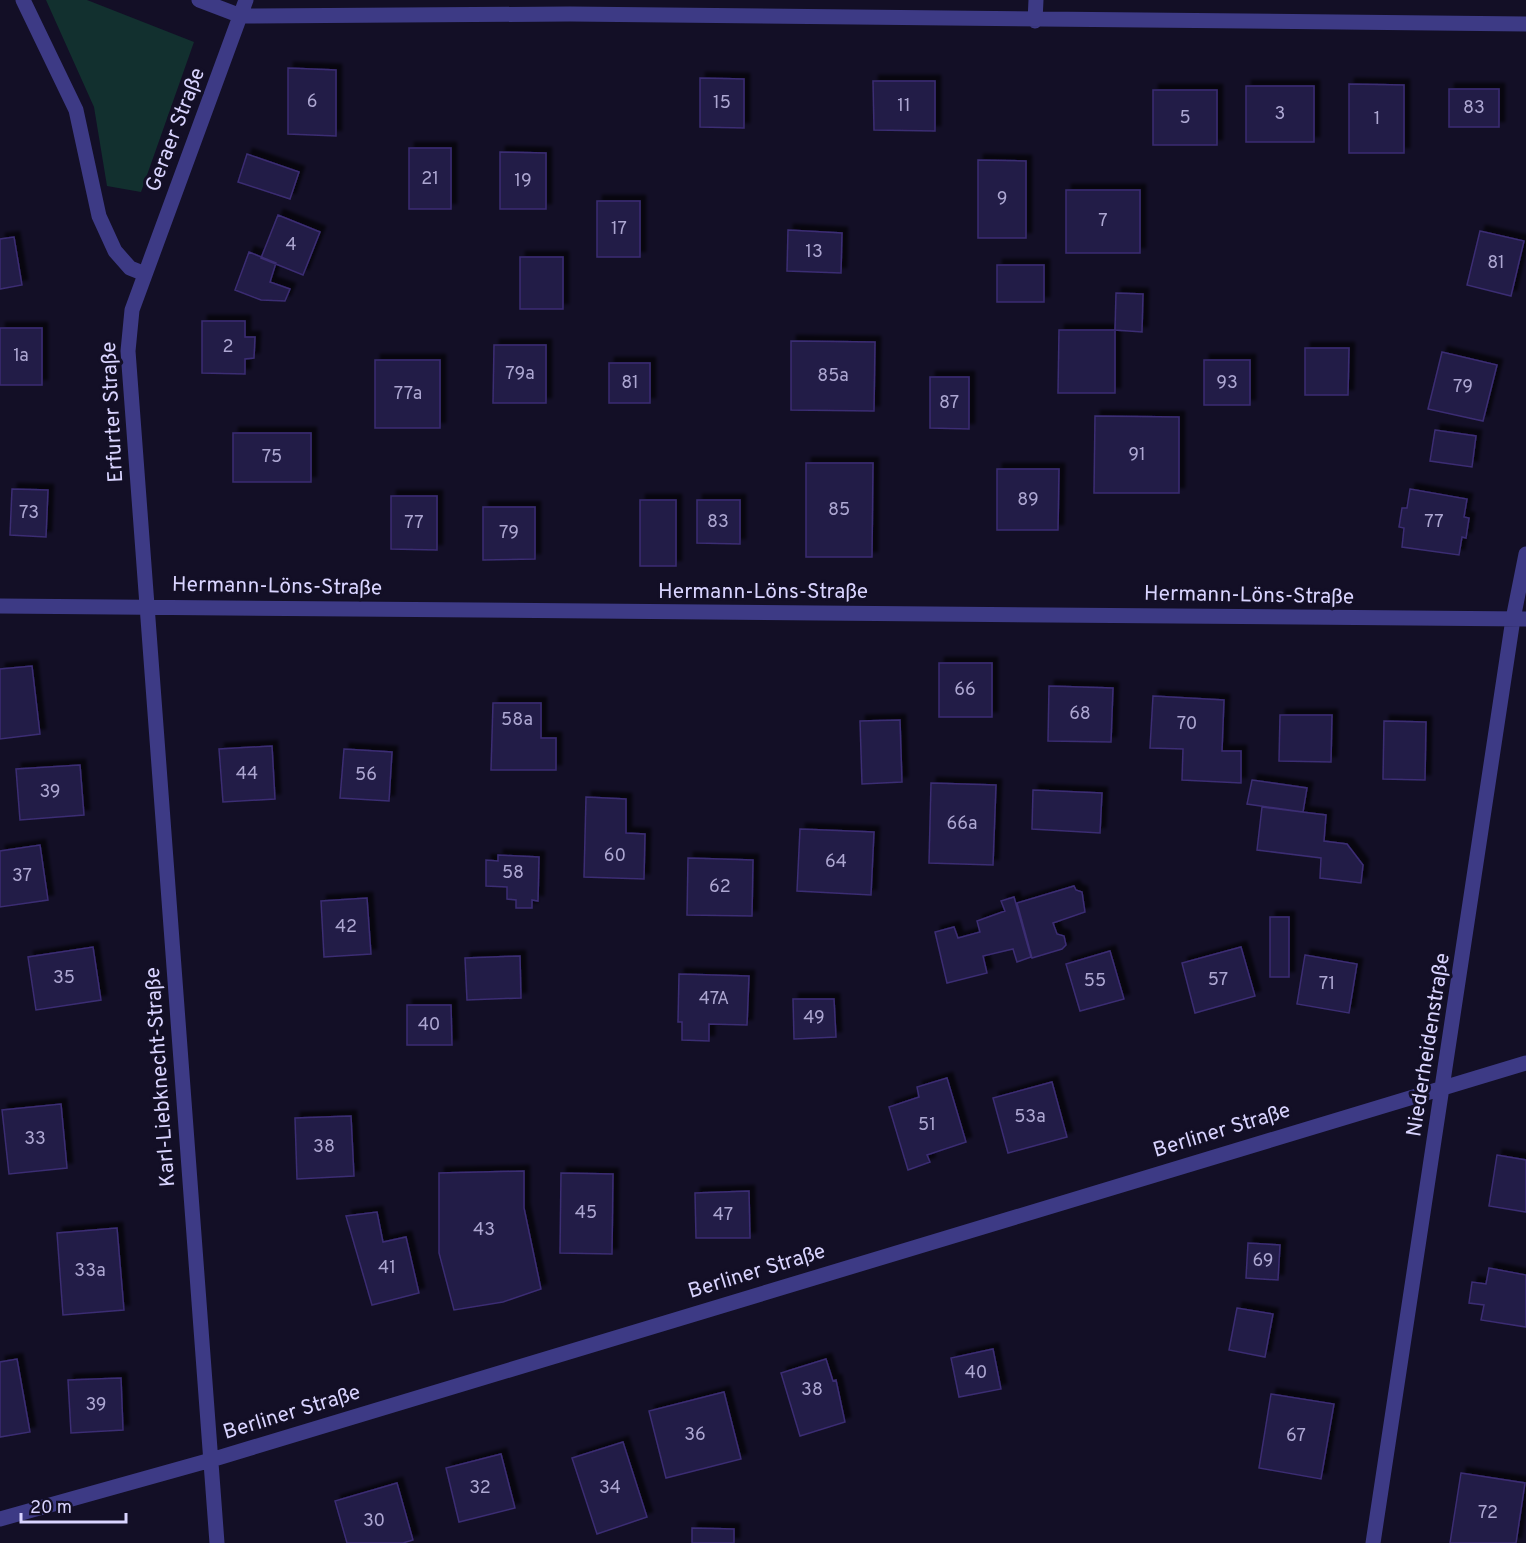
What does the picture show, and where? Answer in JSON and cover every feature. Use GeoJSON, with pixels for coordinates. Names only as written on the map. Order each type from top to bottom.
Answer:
{"type":"FeatureCollection","features":[{"type":"Feature","properties":{"kind":"street"},"geometry":{"type":"LineString","coordinates":[[23,0],[76,110],[103,225],[114,251],[130,268],[145,274]]}},
{"type":"Feature","properties":{"kind":"street"},"geometry":{"type":"LineString","coordinates":[[199,0],[241,16],[546,14],[1035,21],[1526,24]]}},
{"type":"Feature","properties":{"kind":"street","name":"Geraer Straße"},"geometry":{"type":"LineString","coordinates":[[145,274],[246,0]]}},
{"type":"Feature","properties":{"kind":"street"},"geometry":{"type":"LineString","coordinates":[[1035,21],[1036,0]]}},
{"type":"Feature","properties":{"kind":"street","name":"Erfurter Straße"},"geometry":{"type":"LineString","coordinates":[[145,274],[132,310],[128,351],[146,607]]}},
{"type":"Feature","properties":{"kind":"street","name":"Niederheidenstraße"},"geometry":{"type":"LineString","coordinates":[[1373,1543],[1519,619],[1526,554]]}},
{"type":"Feature","properties":{"kind":"street","name":"Hermann-Löns-Straße"},"geometry":{"type":"LineString","coordinates":[[0,606],[1519,619]]}},
{"type":"Feature","properties":{"kind":"street","name":"Karl-Liebknecht-Straße"},"geometry":{"type":"LineString","coordinates":[[146,607],[217,1543]]}},
{"type":"Feature","properties":{"kind":"street","name":"Berliner Straße"},"geometry":{"type":"LineString","coordinates":[[0,1519],[211,1460],[1526,1063]]}},
{"type":"Feature","properties":{"kind":"green space"},"geometry":{"type":"Polygon","coordinates":[[[46,0],[87,0],[194,42],[141,192],[107,186],[94,107],[46,0]]]}},
{"type":"Feature","properties":{"kind":"building"},"geometry":{"type":"Polygon","coordinates":[[[288,68],[336,70],[336,136],[288,134],[288,68]]]}},
{"type":"Feature","properties":{"kind":"building"},"geometry":{"type":"Polygon","coordinates":[[[700,78],[744,79],[744,128],[700,127],[700,78]]]}},
{"type":"Feature","properties":{"kind":"building"},"geometry":{"type":"Polygon","coordinates":[[[873,81],[935,81],[935,131],[874,130],[873,81]]]}},
{"type":"Feature","properties":{"kind":"building"},"geometry":{"type":"Polygon","coordinates":[[[1349,84],[1404,85],[1404,153],[1349,153],[1349,84]]]}},
{"type":"Feature","properties":{"kind":"building"},"geometry":{"type":"Polygon","coordinates":[[[1246,86],[1314,86],[1314,142],[1246,142],[1246,86]]]}},
{"type":"Feature","properties":{"kind":"building"},"geometry":{"type":"Polygon","coordinates":[[[1449,89],[1499,89],[1499,127],[1449,127],[1449,89]]]}},
{"type":"Feature","properties":{"kind":"building"},"geometry":{"type":"Polygon","coordinates":[[[1153,90],[1217,90],[1217,145],[1153,145],[1153,90]]]}},
{"type":"Feature","properties":{"kind":"building"},"geometry":{"type":"Polygon","coordinates":[[[409,148],[451,148],[451,209],[409,209],[409,148]]]}},
{"type":"Feature","properties":{"kind":"building"},"geometry":{"type":"Polygon","coordinates":[[[500,152],[546,153],[546,209],[500,209],[500,152]]]}},
{"type":"Feature","properties":{"kind":"building"},"geometry":{"type":"Polygon","coordinates":[[[247,154],[299,172],[290,199],[238,182],[247,154]]]}},
{"type":"Feature","properties":{"kind":"building"},"geometry":{"type":"Polygon","coordinates":[[[978,160],[1026,161],[1026,238],[978,238],[978,160]]]}},
{"type":"Feature","properties":{"kind":"building"},"geometry":{"type":"Polygon","coordinates":[[[1066,190],[1140,190],[1140,253],[1066,253],[1066,190]]]}},
{"type":"Feature","properties":{"kind":"building"},"geometry":{"type":"Polygon","coordinates":[[[597,201],[640,201],[640,257],[597,257],[597,201]]]}},
{"type":"Feature","properties":{"kind":"building"},"geometry":{"type":"Polygon","coordinates":[[[278,215],[320,232],[303,275],[261,258],[278,215]]]}},
{"type":"Feature","properties":{"kind":"building"},"geometry":{"type":"Polygon","coordinates":[[[788,230],[842,233],[841,273],[787,271],[788,230]]]}},
{"type":"Feature","properties":{"kind":"building"},"geometry":{"type":"Polygon","coordinates":[[[1480,231],[1524,241],[1511,296],[1467,285],[1480,231]]]}},
{"type":"Feature","properties":{"kind":"building"},"geometry":{"type":"Polygon","coordinates":[[[14,237],[22,285],[0,289],[0,239],[14,237]]]}},
{"type":"Feature","properties":{"kind":"building"},"geometry":{"type":"Polygon","coordinates":[[[249,252],[276,263],[270,282],[290,289],[285,301],[261,300],[235,290],[249,252]]]}},
{"type":"Feature","properties":{"kind":"building"},"geometry":{"type":"Polygon","coordinates":[[[520,257],[563,257],[563,309],[520,309],[520,257]]]}},
{"type":"Feature","properties":{"kind":"building"},"geometry":{"type":"Polygon","coordinates":[[[997,265],[1044,265],[1044,302],[997,302],[997,265]]]}},
{"type":"Feature","properties":{"kind":"building"},"geometry":{"type":"Polygon","coordinates":[[[1116,293],[1143,294],[1142,332],[1115,330],[1116,293]]]}},
{"type":"Feature","properties":{"kind":"building"},"geometry":{"type":"Polygon","coordinates":[[[202,321],[245,321],[245,337],[255,337],[254,358],[245,359],[245,374],[202,373],[202,321]]]}},
{"type":"Feature","properties":{"kind":"building"},"geometry":{"type":"Polygon","coordinates":[[[0,328],[42,328],[42,385],[0,385],[0,328]]]}},
{"type":"Feature","properties":{"kind":"building"},"geometry":{"type":"Polygon","coordinates":[[[1059,330],[1115,330],[1115,393],[1058,393],[1059,330]]]}},
{"type":"Feature","properties":{"kind":"building"},"geometry":{"type":"Polygon","coordinates":[[[791,341],[875,342],[874,411],[791,410],[791,341]]]}},
{"type":"Feature","properties":{"kind":"building"},"geometry":{"type":"Polygon","coordinates":[[[494,345],[546,345],[546,403],[493,403],[494,345]]]}},
{"type":"Feature","properties":{"kind":"building"},"geometry":{"type":"Polygon","coordinates":[[[1305,348],[1349,348],[1348,395],[1305,395],[1305,348]]]}},
{"type":"Feature","properties":{"kind":"building"},"geometry":{"type":"Polygon","coordinates":[[[1442,352],[1497,365],[1483,421],[1428,409],[1442,352]]]}},
{"type":"Feature","properties":{"kind":"building"},"geometry":{"type":"Polygon","coordinates":[[[375,360],[440,360],[440,428],[375,428],[375,360]]]}},
{"type":"Feature","properties":{"kind":"building"},"geometry":{"type":"Polygon","coordinates":[[[1204,360],[1250,360],[1250,405],[1204,405],[1204,360]]]}},
{"type":"Feature","properties":{"kind":"building"},"geometry":{"type":"Polygon","coordinates":[[[609,363],[650,363],[650,403],[609,403],[609,363]]]}},
{"type":"Feature","properties":{"kind":"building"},"geometry":{"type":"Polygon","coordinates":[[[930,377],[969,377],[969,429],[930,428],[930,377]]]}},
{"type":"Feature","properties":{"kind":"building"},"geometry":{"type":"Polygon","coordinates":[[[1095,416],[1179,417],[1179,493],[1094,493],[1095,416]]]}},
{"type":"Feature","properties":{"kind":"building"},"geometry":{"type":"Polygon","coordinates":[[[1435,430],[1476,436],[1472,467],[1430,461],[1435,430]]]}},
{"type":"Feature","properties":{"kind":"building"},"geometry":{"type":"Polygon","coordinates":[[[233,433],[311,433],[311,482],[233,482],[233,433]]]}},
{"type":"Feature","properties":{"kind":"building"},"geometry":{"type":"Polygon","coordinates":[[[806,463],[873,463],[872,557],[806,557],[806,463]]]}},
{"type":"Feature","properties":{"kind":"building"},"geometry":{"type":"Polygon","coordinates":[[[997,469],[1059,469],[1058,530],[997,530],[997,469]]]}},
{"type":"Feature","properties":{"kind":"building"},"geometry":{"type":"Polygon","coordinates":[[[12,489],[48,490],[46,537],[10,535],[12,489]]]}},
{"type":"Feature","properties":{"kind":"building"},"geometry":{"type":"Polygon","coordinates":[[[1410,489],[1467,499],[1464,517],[1469,518],[1466,538],[1462,537],[1459,555],[1402,547],[1404,528],[1399,527],[1402,508],[1407,508],[1410,489]]]}},
{"type":"Feature","properties":{"kind":"building"},"geometry":{"type":"Polygon","coordinates":[[[391,496],[437,496],[437,550],[391,549],[391,496]]]}},
{"type":"Feature","properties":{"kind":"building"},"geometry":{"type":"Polygon","coordinates":[[[640,500],[676,500],[676,566],[640,566],[640,500]]]}},
{"type":"Feature","properties":{"kind":"building"},"geometry":{"type":"Polygon","coordinates":[[[697,500],[740,500],[740,544],[697,543],[697,500]]]}},
{"type":"Feature","properties":{"kind":"building"},"geometry":{"type":"Polygon","coordinates":[[[483,507],[535,507],[535,559],[483,560],[483,507]]]}},
{"type":"Feature","properties":{"kind":"building"},"geometry":{"type":"Polygon","coordinates":[[[939,663],[992,663],[992,717],[939,717],[939,663]]]}},
{"type":"Feature","properties":{"kind":"building"},"geometry":{"type":"Polygon","coordinates":[[[32,666],[40,734],[0,739],[0,669],[32,666]]]}},
{"type":"Feature","properties":{"kind":"building"},"geometry":{"type":"Polygon","coordinates":[[[1049,686],[1113,688],[1111,742],[1048,741],[1049,686]]]}},
{"type":"Feature","properties":{"kind":"building"},"geometry":{"type":"Polygon","coordinates":[[[1153,696],[1224,700],[1222,751],[1241,751],[1241,783],[1182,780],[1183,749],[1150,748],[1153,696]]]}},
{"type":"Feature","properties":{"kind":"building"},"geometry":{"type":"Polygon","coordinates":[[[493,703],[541,703],[541,738],[556,738],[556,770],[491,770],[493,703]]]}},
{"type":"Feature","properties":{"kind":"building"},"geometry":{"type":"Polygon","coordinates":[[[1280,715],[1332,715],[1331,762],[1279,761],[1280,715]]]}},
{"type":"Feature","properties":{"kind":"building"},"geometry":{"type":"Polygon","coordinates":[[[900,720],[902,782],[862,784],[860,721],[900,720]]]}},
{"type":"Feature","properties":{"kind":"building"},"geometry":{"type":"Polygon","coordinates":[[[1384,721],[1426,722],[1425,780],[1383,779],[1384,721]]]}},
{"type":"Feature","properties":{"kind":"building"},"geometry":{"type":"Polygon","coordinates":[[[272,746],[275,799],[223,802],[219,749],[272,746]]]}},
{"type":"Feature","properties":{"kind":"building"},"geometry":{"type":"Polygon","coordinates":[[[344,749],[392,752],[389,801],[340,798],[344,749]]]}},
{"type":"Feature","properties":{"kind":"building"},"geometry":{"type":"Polygon","coordinates":[[[80,765],[84,815],[20,820],[16,769],[80,765]]]}},
{"type":"Feature","properties":{"kind":"building"},"geometry":{"type":"Polygon","coordinates":[[[1252,780],[1307,788],[1303,812],[1247,804],[1252,780]]]}},
{"type":"Feature","properties":{"kind":"building"},"geometry":{"type":"Polygon","coordinates":[[[931,783],[996,785],[993,865],[929,863],[931,783]]]}},
{"type":"Feature","properties":{"kind":"building"},"geometry":{"type":"Polygon","coordinates":[[[1033,790],[1102,793],[1100,833],[1032,829],[1033,790]]]}},
{"type":"Feature","properties":{"kind":"building"},"geometry":{"type":"Polygon","coordinates":[[[586,797],[626,799],[626,833],[645,834],[644,879],[584,877],[586,797]]]}},
{"type":"Feature","properties":{"kind":"building"},"geometry":{"type":"Polygon","coordinates":[[[1262,807],[1326,815],[1324,841],[1347,844],[1363,865],[1361,883],[1320,878],[1321,858],[1257,850],[1262,807]]]}},
{"type":"Feature","properties":{"kind":"building"},"geometry":{"type":"Polygon","coordinates":[[[800,829],[874,832],[871,895],[797,891],[800,829]]]}},
{"type":"Feature","properties":{"kind":"building"},"geometry":{"type":"Polygon","coordinates":[[[40,845],[48,900],[0,907],[0,851],[40,845]]]}},
{"type":"Feature","properties":{"kind":"building"},"geometry":{"type":"Polygon","coordinates":[[[498,855],[539,857],[538,901],[532,900],[532,908],[516,908],[516,900],[507,899],[507,887],[486,886],[486,860],[498,861],[498,855]]]}},
{"type":"Feature","properties":{"kind":"building"},"geometry":{"type":"Polygon","coordinates":[[[688,858],[753,860],[752,916],[687,915],[688,858]]]}},
{"type":"Feature","properties":{"kind":"building"},"geometry":{"type":"Polygon","coordinates":[[[1074,886],[1076,890],[1082,892],[1085,912],[1053,923],[1057,934],[1064,936],[1066,945],[1062,949],[1032,958],[1017,903],[1074,886]]]}},
{"type":"Feature","properties":{"kind":"building"},"geometry":{"type":"Polygon","coordinates":[[[1014,897],[1031,957],[1017,962],[1013,949],[983,956],[987,973],[947,983],[935,932],[954,927],[958,938],[980,932],[977,921],[1005,911],[1001,901],[1014,897]]]}},
{"type":"Feature","properties":{"kind":"building"},"geometry":{"type":"Polygon","coordinates":[[[367,898],[371,954],[324,957],[321,901],[367,898]]]}},
{"type":"Feature","properties":{"kind":"building"},"geometry":{"type":"Polygon","coordinates":[[[1270,917],[1289,917],[1289,977],[1270,977],[1270,917]]]}},
{"type":"Feature","properties":{"kind":"building"},"geometry":{"type":"Polygon","coordinates":[[[93,947],[101,1000],[36,1010],[28,957],[93,947]]]}},
{"type":"Feature","properties":{"kind":"building"},"geometry":{"type":"Polygon","coordinates":[[[1241,947],[1255,996],[1195,1013],[1182,963],[1241,947]]]}},
{"type":"Feature","properties":{"kind":"building"},"geometry":{"type":"Polygon","coordinates":[[[1110,951],[1124,999],[1080,1011],[1066,964],[1110,951]]]}},
{"type":"Feature","properties":{"kind":"building"},"geometry":{"type":"Polygon","coordinates":[[[1305,955],[1357,964],[1349,1013],[1297,1004],[1305,955]]]}},
{"type":"Feature","properties":{"kind":"building"},"geometry":{"type":"Polygon","coordinates":[[[520,956],[521,998],[467,1000],[465,958],[520,956]]]}},
{"type":"Feature","properties":{"kind":"building"},"geometry":{"type":"Polygon","coordinates":[[[679,974],[749,976],[747,1025],[709,1024],[709,1041],[682,1040],[682,1022],[678,1022],[679,974]]]}},
{"type":"Feature","properties":{"kind":"building"},"geometry":{"type":"Polygon","coordinates":[[[793,999],[834,999],[836,1037],[794,1039],[793,999]]]}},
{"type":"Feature","properties":{"kind":"building"},"geometry":{"type":"Polygon","coordinates":[[[407,1005],[451,1005],[452,1045],[407,1045],[407,1005]]]}},
{"type":"Feature","properties":{"kind":"building"},"geometry":{"type":"Polygon","coordinates":[[[947,1078],[966,1142],[927,1155],[930,1162],[908,1170],[889,1107],[919,1097],[917,1087],[947,1078]]]}},
{"type":"Feature","properties":{"kind":"building"},"geometry":{"type":"Polygon","coordinates":[[[1052,1082],[1067,1137],[1008,1153],[993,1098],[1052,1082]]]}},
{"type":"Feature","properties":{"kind":"building"},"geometry":{"type":"Polygon","coordinates":[[[61,1104],[67,1168],[9,1174],[2,1110],[61,1104]]]}},
{"type":"Feature","properties":{"kind":"building"},"geometry":{"type":"Polygon","coordinates":[[[351,1116],[354,1176],[297,1179],[295,1118],[351,1116]]]}},
{"type":"Feature","properties":{"kind":"building"},"geometry":{"type":"Polygon","coordinates":[[[1497,1155],[1526,1160],[1526,1212],[1489,1206],[1497,1155]]]}},
{"type":"Feature","properties":{"kind":"building"},"geometry":{"type":"Polygon","coordinates":[[[524,1171],[524,1208],[541,1289],[503,1302],[454,1310],[439,1253],[439,1173],[524,1171]]]}},
{"type":"Feature","properties":{"kind":"building"},"geometry":{"type":"Polygon","coordinates":[[[561,1173],[613,1174],[612,1254],[560,1253],[561,1173]]]}},
{"type":"Feature","properties":{"kind":"building"},"geometry":{"type":"Polygon","coordinates":[[[749,1191],[750,1238],[696,1238],[695,1193],[749,1191]]]}},
{"type":"Feature","properties":{"kind":"building"},"geometry":{"type":"Polygon","coordinates":[[[377,1212],[383,1242],[406,1237],[419,1293],[372,1305],[346,1216],[377,1212]]]}},
{"type":"Feature","properties":{"kind":"building"},"geometry":{"type":"Polygon","coordinates":[[[117,1228],[124,1310],[63,1315],[57,1233],[117,1228]]]}},
{"type":"Feature","properties":{"kind":"building"},"geometry":{"type":"Polygon","coordinates":[[[1248,1243],[1280,1245],[1278,1280],[1246,1278],[1248,1243]]]}},
{"type":"Feature","properties":{"kind":"building"},"geometry":{"type":"Polygon","coordinates":[[[1489,1268],[1526,1275],[1526,1327],[1481,1320],[1484,1305],[1469,1303],[1472,1282],[1486,1284],[1489,1268]]]}},
{"type":"Feature","properties":{"kind":"building"},"geometry":{"type":"Polygon","coordinates":[[[1237,1308],[1273,1314],[1265,1357],[1229,1350],[1237,1308]]]}},
{"type":"Feature","properties":{"kind":"building"},"geometry":{"type":"Polygon","coordinates":[[[993,1349],[1001,1389],[959,1397],[951,1358],[993,1349]]]}},
{"type":"Feature","properties":{"kind":"building"},"geometry":{"type":"Polygon","coordinates":[[[17,1359],[30,1432],[0,1437],[0,1362],[17,1359]]]}},
{"type":"Feature","properties":{"kind":"building"},"geometry":{"type":"Polygon","coordinates":[[[826,1359],[833,1381],[836,1380],[845,1422],[800,1436],[781,1373],[826,1359]]]}},
{"type":"Feature","properties":{"kind":"building"},"geometry":{"type":"Polygon","coordinates":[[[121,1378],[123,1430],[71,1433],[68,1380],[121,1378]]]}},
{"type":"Feature","properties":{"kind":"building"},"geometry":{"type":"Polygon","coordinates":[[[724,1392],[741,1459],[666,1478],[649,1411],[724,1392]]]}},
{"type":"Feature","properties":{"kind":"building"},"geometry":{"type":"Polygon","coordinates":[[[1271,1394],[1334,1404],[1321,1479],[1259,1468],[1271,1394]]]}},
{"type":"Feature","properties":{"kind":"building"},"geometry":{"type":"Polygon","coordinates":[[[623,1442],[647,1517],[597,1534],[572,1458],[623,1442]]]}},
{"type":"Feature","properties":{"kind":"building"},"geometry":{"type":"Polygon","coordinates":[[[501,1454],[515,1508],[459,1522],[446,1468],[501,1454]]]}},
{"type":"Feature","properties":{"kind":"building"},"geometry":{"type":"Polygon","coordinates":[[[1461,1473],[1525,1483],[1516,1543],[1450,1543],[1461,1473]]]}},
{"type":"Feature","properties":{"kind":"building"},"geometry":{"type":"Polygon","coordinates":[[[397,1483],[413,1540],[403,1543],[347,1543],[335,1501],[397,1483]]]}},
{"type":"Feature","properties":{"kind":"building"},"geometry":{"type":"Polygon","coordinates":[[[692,1528],[734,1529],[734,1543],[692,1543],[692,1528]]]}}]}
